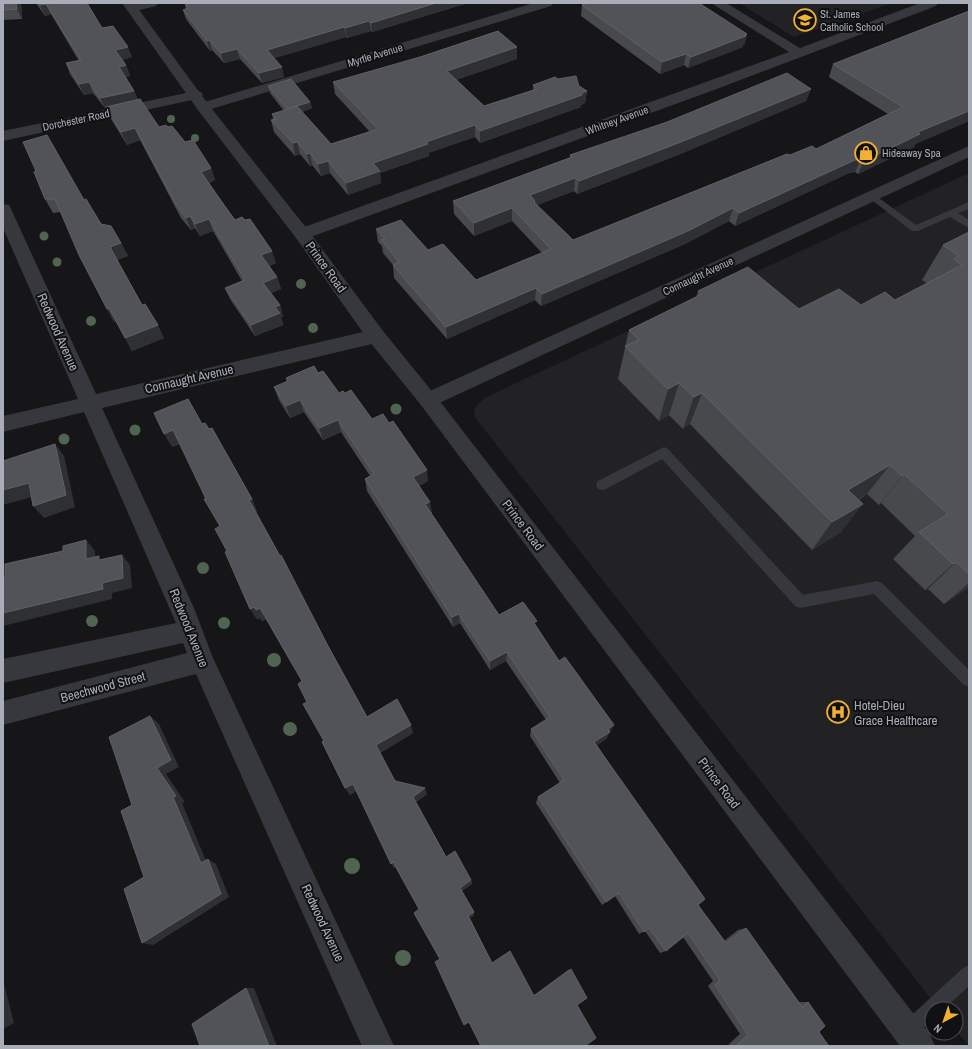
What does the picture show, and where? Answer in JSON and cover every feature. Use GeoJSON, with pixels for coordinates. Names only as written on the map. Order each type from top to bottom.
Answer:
{"type":"FeatureCollection","features":[{"type":"Feature","properties":{"kind":"street"},"geometry":{"type":"LineString","coordinates":[[130,6],[152,3]]}},
{"type":"Feature","properties":{"kind":"street","name":"Myrtle Avenue"},"geometry":{"type":"LineString","coordinates":[[199,101],[547,3]]}},
{"type":"Feature","properties":{"kind":"street"},"geometry":{"type":"LineString","coordinates":[[717,3],[800,53]]}},
{"type":"Feature","properties":{"kind":"street","name":"Whitney Avenue"},"geometry":{"type":"LineString","coordinates":[[302,234],[800,53],[932,3]]}},
{"type":"Feature","properties":{"kind":"street","name":"Prince Road"},"geometry":{"type":"LineString","coordinates":[[130,6],[199,101],[302,234],[376,336],[428,400],[913,1038]]}},
{"type":"Feature","properties":{"kind":"street","name":"Dorchester Road"},"geometry":{"type":"LineString","coordinates":[[3,136],[199,101]]}},
{"type":"Feature","properties":{"kind":"street","name":"Connaught Avenue"},"geometry":{"type":"LineString","coordinates":[[428,400],[969,151]]}},
{"type":"Feature","properties":{"kind":"street","name":"Redwood Avenue"},"geometry":{"type":"LineString","coordinates":[[3,209],[182,608],[202,661],[378,1046]]}},
{"type":"Feature","properties":{"kind":"street","name":"Connaught Avenue"},"geometry":{"type":"LineString","coordinates":[[3,424],[376,336]]}},
{"type":"Feature","properties":{"kind":"street"},"geometry":{"type":"LineString","coordinates":[[3,671],[190,631]]}},
{"type":"Feature","properties":{"kind":"street","name":"Beechwood Street"},"geometry":{"type":"LineString","coordinates":[[3,713],[202,661]]}},
{"type":"Feature","properties":{"kind":"lane"},"geometry":{"type":"LineString","coordinates":[[872,196],[916,229],[969,204]]}},
{"type":"Feature","properties":{"kind":"lane"},"geometry":{"type":"LineString","coordinates":[[951,213],[969,225]]}},
{"type":"Feature","properties":{"kind":"lane"},"geometry":{"type":"LineString","coordinates":[[602,485],[664,452],[800,602],[876,586],[969,680]]}},
{"type":"Feature","properties":{"kind":"lane"},"geometry":{"type":"LineString","coordinates":[[913,1038],[969,974]]}},
{"type":"Feature","properties":{"kind":"shaded area","name":"St. James Catholic School"},"geometry":{"type":"Polygon","coordinates":[[[739,3],[892,3],[794,37],[739,3]]]}},
{"type":"Feature","properties":{"kind":"shaded area","name":"Hotel-Dieu Grace Healthcare"},"geometry":{"type":"Polygon","coordinates":[[[969,173],[969,1046],[964,1040],[964,1001],[933,1001],[474,416],[475,408],[484,398],[969,173]]]}},
{"type":"Feature","properties":{"kind":"building"},"geometry":{"type":"Polygon","coordinates":[[[3,3],[16,3],[17,9],[3,10],[3,3]]]}},
{"type":"Feature","properties":{"kind":"building"},"geometry":{"type":"Polygon","coordinates":[[[39,3],[87,3],[102,28],[113,26],[128,47],[115,50],[126,65],[119,67],[134,91],[100,98],[89,82],[79,84],[66,63],[81,60],[46,4],[40,5],[39,3]]]}},
{"type":"Feature","properties":{"kind":"building"},"geometry":{"type":"Polygon","coordinates":[[[193,3],[436,3],[371,23],[369,21],[345,28],[344,27],[267,50],[282,67],[259,73],[237,49],[221,53],[209,40],[207,41],[183,10],[188,8],[185,5],[193,3]]]}},
{"type":"Feature","properties":{"kind":"building"},"geometry":{"type":"Polygon","coordinates":[[[587,3],[699,3],[747,34],[744,35],[746,36],[691,57],[686,54],[662,62],[582,5],[587,3]]]}},
{"type":"Feature","properties":{"kind":"building"},"geometry":{"type":"Polygon","coordinates":[[[969,11],[969,111],[918,132],[920,134],[864,161],[861,159],[855,160],[739,213],[733,208],[688,231],[542,294],[536,288],[446,327],[393,265],[399,262],[381,240],[385,239],[376,229],[401,220],[428,250],[443,244],[476,280],[551,249],[512,208],[474,223],[453,201],[572,157],[570,155],[667,122],[787,73],[811,89],[681,142],[579,181],[575,178],[530,195],[535,201],[534,202],[573,240],[787,154],[790,155],[812,146],[816,149],[903,107],[833,64],[969,11]]]}},
{"type":"Feature","properties":{"kind":"building"},"geometry":{"type":"Polygon","coordinates":[[[498,31],[517,47],[447,71],[484,106],[537,89],[533,85],[555,77],[558,79],[576,76],[579,86],[587,91],[582,93],[582,95],[480,131],[475,125],[426,142],[428,144],[373,163],[380,171],[346,183],[328,161],[318,164],[310,153],[307,154],[297,142],[293,143],[271,120],[276,119],[272,114],[297,106],[331,144],[378,129],[333,82],[420,57],[498,31]]]}},
{"type":"Feature","properties":{"kind":"building"},"geometry":{"type":"Polygon","coordinates":[[[291,79],[310,102],[287,109],[268,86],[291,79]]]}},
{"type":"Feature","properties":{"kind":"building"},"geometry":{"type":"Polygon","coordinates":[[[140,99],[159,127],[166,125],[168,127],[172,126],[185,142],[193,140],[211,168],[201,172],[224,205],[235,220],[242,217],[245,220],[250,219],[272,251],[261,255],[277,277],[263,283],[280,305],[275,307],[280,313],[251,325],[225,288],[245,280],[209,219],[195,224],[190,216],[186,218],[177,206],[135,128],[121,132],[106,107],[140,99]]]}},
{"type":"Feature","properties":{"kind":"building"},"geometry":{"type":"Polygon","coordinates":[[[47,135],[84,200],[86,199],[101,224],[111,226],[121,243],[110,247],[142,305],[145,304],[158,325],[125,338],[109,308],[107,309],[79,255],[55,199],[45,199],[34,172],[36,171],[23,142],[47,135]]]}},
{"type":"Feature","properties":{"kind":"building"},"geometry":{"type":"Polygon","coordinates":[[[969,232],[969,574],[956,562],[953,564],[919,532],[948,514],[904,474],[902,476],[890,465],[848,490],[863,504],[832,522],[702,393],[694,397],[679,383],[668,389],[625,346],[639,340],[629,330],[702,294],[698,291],[748,267],[799,309],[839,289],[861,305],[885,292],[895,300],[962,265],[954,259],[959,256],[943,245],[969,232]]]}},
{"type":"Feature","properties":{"kind":"building"},"geometry":{"type":"Polygon","coordinates":[[[314,366],[318,373],[323,371],[339,393],[343,391],[345,393],[351,390],[372,419],[383,414],[389,423],[393,421],[427,470],[413,477],[430,502],[425,504],[499,615],[523,602],[537,621],[534,623],[559,661],[565,657],[614,725],[608,729],[610,732],[594,742],[705,899],[698,905],[726,943],[746,928],[802,1007],[808,1002],[825,1026],[819,1032],[828,1045],[737,1046],[748,1035],[715,985],[720,980],[688,933],[666,951],[649,928],[644,932],[619,893],[606,902],[538,797],[564,780],[531,729],[550,717],[507,652],[490,661],[459,614],[452,617],[365,479],[374,474],[338,420],[319,428],[300,400],[286,406],[274,387],[288,381],[286,378],[314,366]]]}},
{"type":"Feature","properties":{"kind":"building"},"geometry":{"type":"Polygon","coordinates":[[[188,399],[202,424],[205,423],[209,429],[212,428],[252,499],[249,500],[280,556],[281,555],[367,717],[397,699],[411,725],[376,745],[395,781],[425,788],[413,797],[446,857],[455,851],[471,880],[460,888],[474,912],[468,916],[492,963],[510,951],[534,996],[571,969],[587,998],[577,1005],[596,1038],[585,1046],[481,1046],[469,1022],[464,1025],[435,962],[440,959],[414,913],[419,909],[393,862],[391,864],[353,784],[345,788],[322,742],[324,741],[303,704],[307,702],[298,684],[302,681],[260,608],[256,610],[254,607],[250,609],[225,552],[227,551],[215,529],[220,526],[204,499],[206,499],[173,430],[164,434],[154,413],[188,399]]]}},
{"type":"Feature","properties":{"kind":"building"},"geometry":{"type":"Polygon","coordinates":[[[55,444],[66,495],[33,506],[29,483],[3,490],[3,461],[55,444]]]}},
{"type":"Feature","properties":{"kind":"building"},"geometry":{"type":"Polygon","coordinates":[[[86,540],[86,559],[99,556],[99,560],[122,555],[123,578],[102,583],[103,589],[3,613],[3,578],[5,577],[5,564],[63,551],[63,546],[86,540]]]}},
{"type":"Feature","properties":{"kind":"building"},"geometry":{"type":"Polygon","coordinates":[[[150,716],[171,760],[157,768],[176,796],[173,797],[201,863],[208,859],[221,894],[142,943],[124,889],[144,877],[121,811],[132,805],[109,737],[150,716]]]}},
{"type":"Feature","properties":{"kind":"building"},"geometry":{"type":"Polygon","coordinates":[[[246,988],[269,1046],[200,1046],[192,1024],[246,988]]]}},
{"type":"Feature","properties":{"kind":"place","name":"St. James Catholic School"},"geometry":{"type":"Point","coordinates":[805,20]}},
{"type":"Feature","properties":{"kind":"place","name":"Hideaway Spa"},"geometry":{"type":"Point","coordinates":[866,153]}},
{"type":"Feature","properties":{"kind":"place","name":"Hotel-Dieu Grace Healthcare"},"geometry":{"type":"Point","coordinates":[838,712]}}]}
